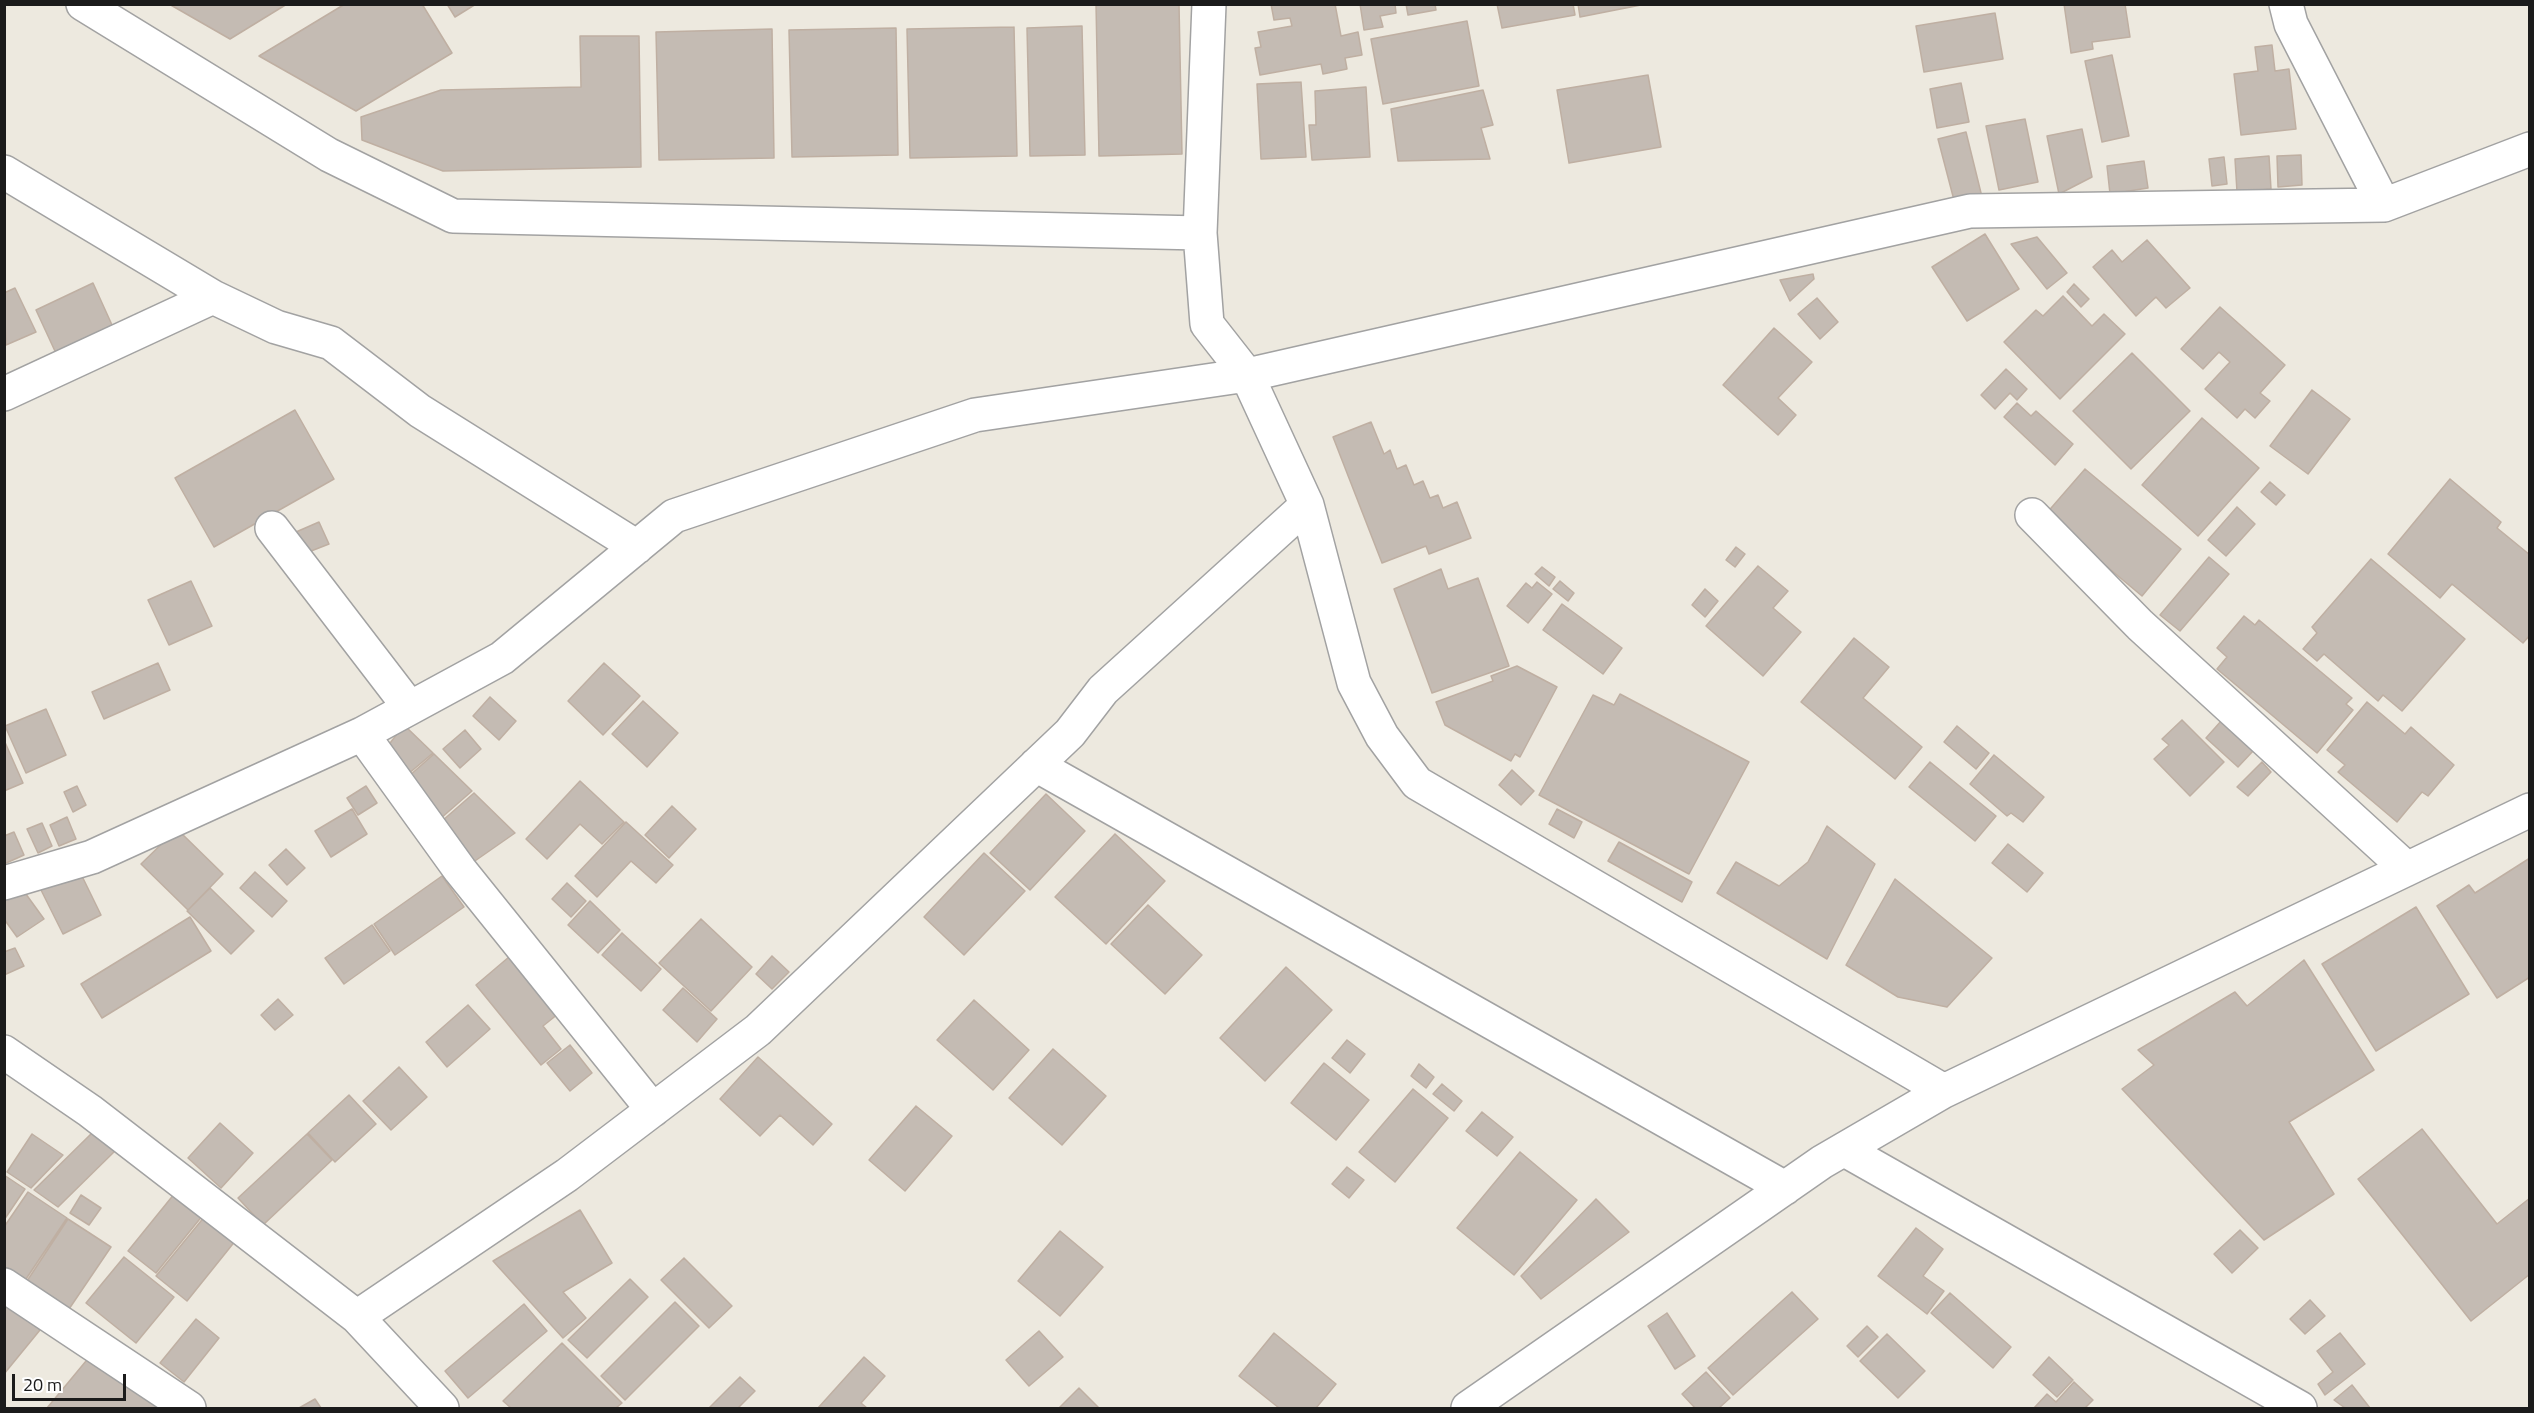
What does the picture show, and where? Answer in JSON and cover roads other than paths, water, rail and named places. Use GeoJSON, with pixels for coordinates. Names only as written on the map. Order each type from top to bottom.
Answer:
{"type":"FeatureCollection","features":[{"type":"Feature","properties":{"kind":"street"},"geometry":{"type":"LineString","coordinates":[[82,4],[329,155],[453,216],[1200,232]]}},
{"type":"Feature","properties":{"kind":"street"},"geometry":{"type":"LineString","coordinates":[[1209,4],[1200,232],[1207,324],[1247,375],[1307,505],[1354,683],[1382,736],[1417,783],[1944,1091]]}},
{"type":"Feature","properties":{"kind":"street"},"geometry":{"type":"LineString","coordinates":[[2286,4],[2291,24],[2384,206]]}},
{"type":"Feature","properties":{"kind":"street"},"geometry":{"type":"LineString","coordinates":[[4,883],[92,856],[362,734],[502,658],[674,516],[975,415],[1247,375],[1970,211],[2384,206],[2529,149]]}},
{"type":"Feature","properties":{"kind":"street"},"geometry":{"type":"LineString","coordinates":[[4,172],[213,297],[276,327],[331,343],[420,411],[637,547]]}},
{"type":"Feature","properties":{"kind":"street"},"geometry":{"type":"LineString","coordinates":[[4,394],[213,297]]}},
{"type":"Feature","properties":{"kind":"street"},"geometry":{"type":"LineString","coordinates":[[357,1317],[567,1175],[758,1030],[1070,733],[1103,690],[1307,505]]}},
{"type":"Feature","properties":{"kind":"street"},"geometry":{"type":"LineString","coordinates":[[2032,515],[2140,625],[2407,870]]}},
{"type":"Feature","properties":{"kind":"street"},"geometry":{"type":"LineString","coordinates":[[272,528],[410,708]]}},
{"type":"Feature","properties":{"kind":"street"},"geometry":{"type":"LineString","coordinates":[[362,734],[460,870],[653,1110]]}},
{"type":"Feature","properties":{"kind":"street"},"geometry":{"type":"LineString","coordinates":[[1036,765],[1785,1188]]}},
{"type":"Feature","properties":{"kind":"street"},"geometry":{"type":"LineString","coordinates":[[1468,1408],[1822,1162],[1944,1091],[2529,810]]}},
{"type":"Feature","properties":{"kind":"street"},"geometry":{"type":"LineString","coordinates":[[4,1052],[90,1111],[357,1317],[442,1408]]}},
{"type":"Feature","properties":{"kind":"street"},"geometry":{"type":"LineString","coordinates":[[1845,1150],[2300,1408]]}},
{"type":"Feature","properties":{"kind":"street"},"geometry":{"type":"LineString","coordinates":[[4,1285],[189,1408]]}}]}
